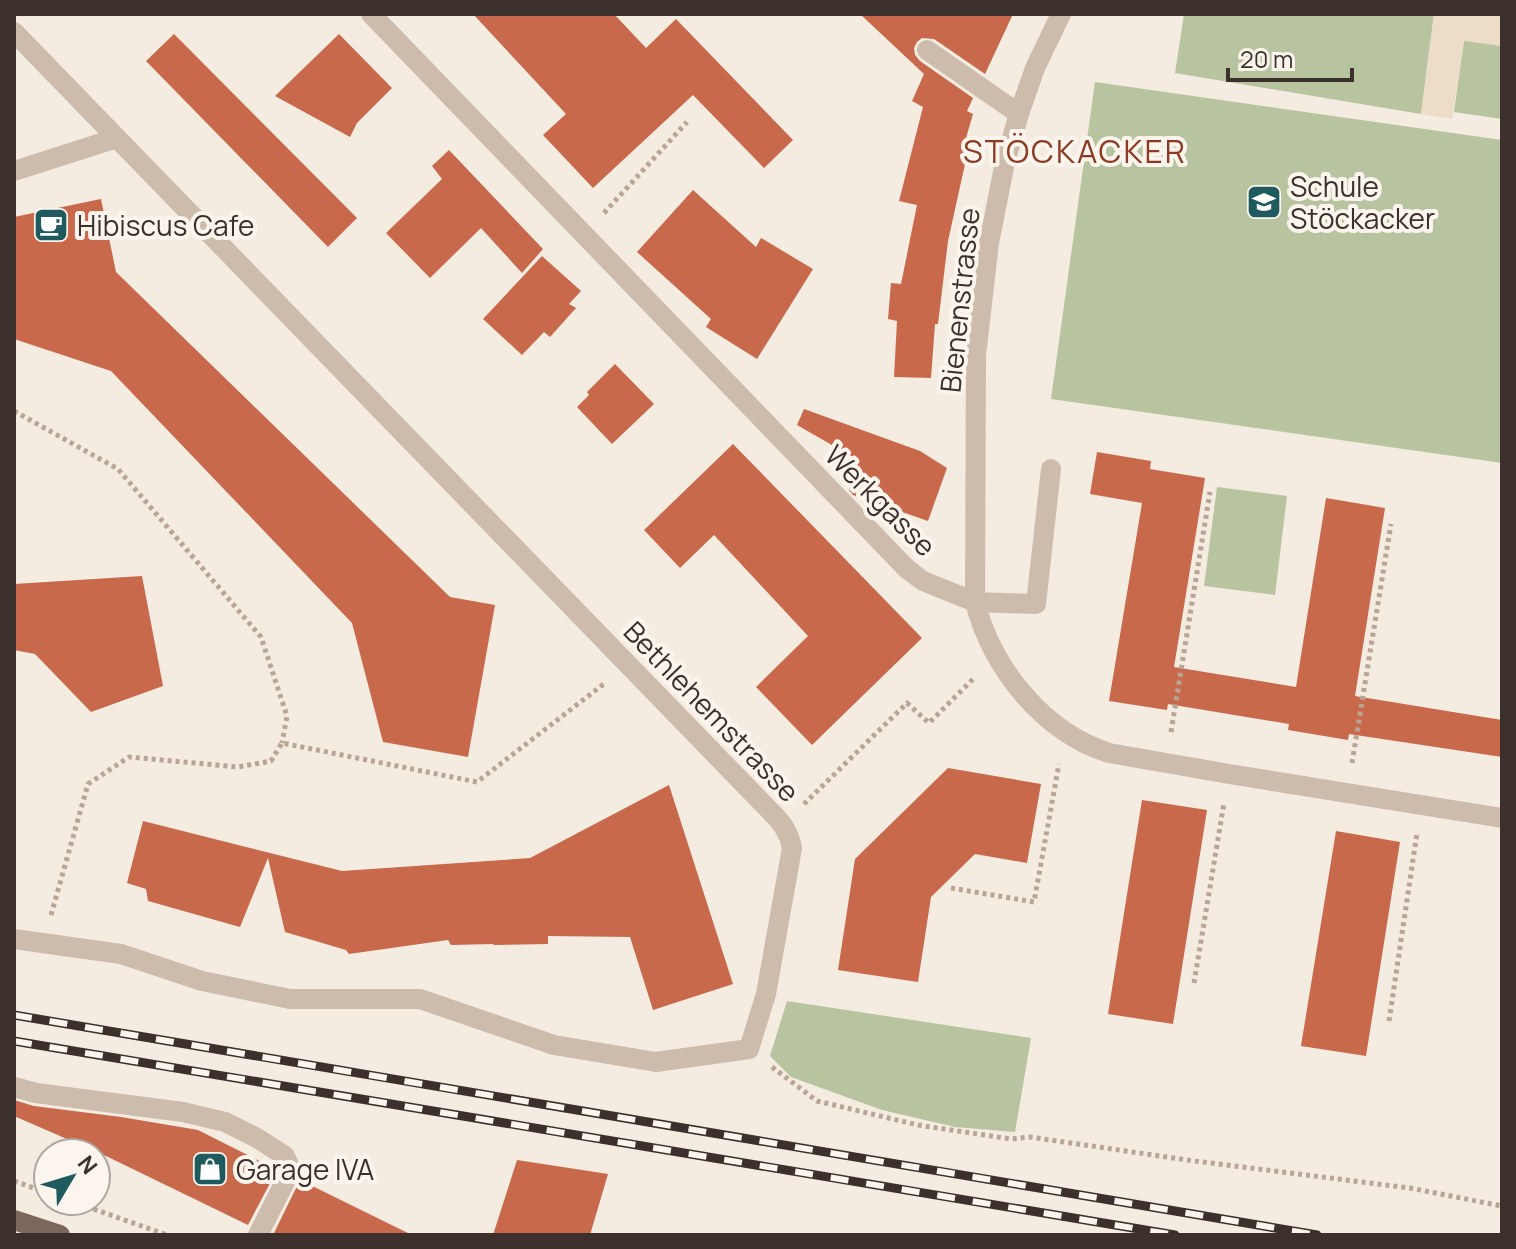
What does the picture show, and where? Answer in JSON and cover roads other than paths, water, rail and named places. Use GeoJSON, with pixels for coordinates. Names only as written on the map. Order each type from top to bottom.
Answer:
{"type":"FeatureCollection","features":[{"type":"Feature","properties":{"kind":"main road"},"geometry":{"type":"LineString","coordinates":[[14,1220],[60,1235]]}},
{"type":"Feature","properties":{"kind":"street","name":"Werkgasse"},"geometry":{"type":"LineString","coordinates":[[371,14],[907,569],[923,581],[975,602]]}},
{"type":"Feature","properties":{"kind":"street","name":"Bienenstrasse"},"geometry":{"type":"LineString","coordinates":[[975,602],[976,355],[989,243],[1005,162],[1019,114],[1035,68],[1061,14]]}},
{"type":"Feature","properties":{"kind":"street","name":"Bethlehemstrasse"},"geometry":{"type":"LineString","coordinates":[[14,32],[783,825],[790,836],[792,848],[766,994],[749,1049],[656,1062],[554,1045],[420,999],[290,999],[202,981],[121,954],[14,939]]}},
{"type":"Feature","properties":{"kind":"street"},"geometry":{"type":"LineString","coordinates":[[927,50],[1019,114]]}},
{"type":"Feature","properties":{"kind":"street"},"geometry":{"type":"LineString","coordinates":[[14,171],[117,138]]}},
{"type":"Feature","properties":{"kind":"street"},"geometry":{"type":"LineString","coordinates":[[1051,469],[1036,604],[975,602],[985,634],[1012,681],[1058,727],[1092,748],[1109,753],[1502,818]]}},
{"type":"Feature","properties":{"kind":"street"},"geometry":{"type":"LineString","coordinates":[[14,1087],[36,1093],[183,1112],[225,1122],[257,1138],[285,1156],[291,1170],[258,1235]]}},
{"type":"Feature","properties":{"kind":"railway"},"geometry":{"type":"LineString","coordinates":[[14,1015],[1317,1235]]}},
{"type":"Feature","properties":{"kind":"railway"},"geometry":{"type":"LineString","coordinates":[[14,1041],[1175,1235]]}},
{"type":"Feature","properties":{"kind":"place","name":"Schule Stöckacker"},"geometry":{"type":"Point","coordinates":[1264,202]}},
{"type":"Feature","properties":{"kind":"place","name":"Hibiscus Cafe"},"geometry":{"type":"Point","coordinates":[51,225]}},
{"type":"Feature","properties":{"kind":"place","name":"Garage IVA"},"geometry":{"type":"Point","coordinates":[210,1169]}},
{"type":"Feature","properties":{"kind":"district","name":"STÖCKACKER"},"geometry":{"type":"Point","coordinates":[1075,151]}}]}
